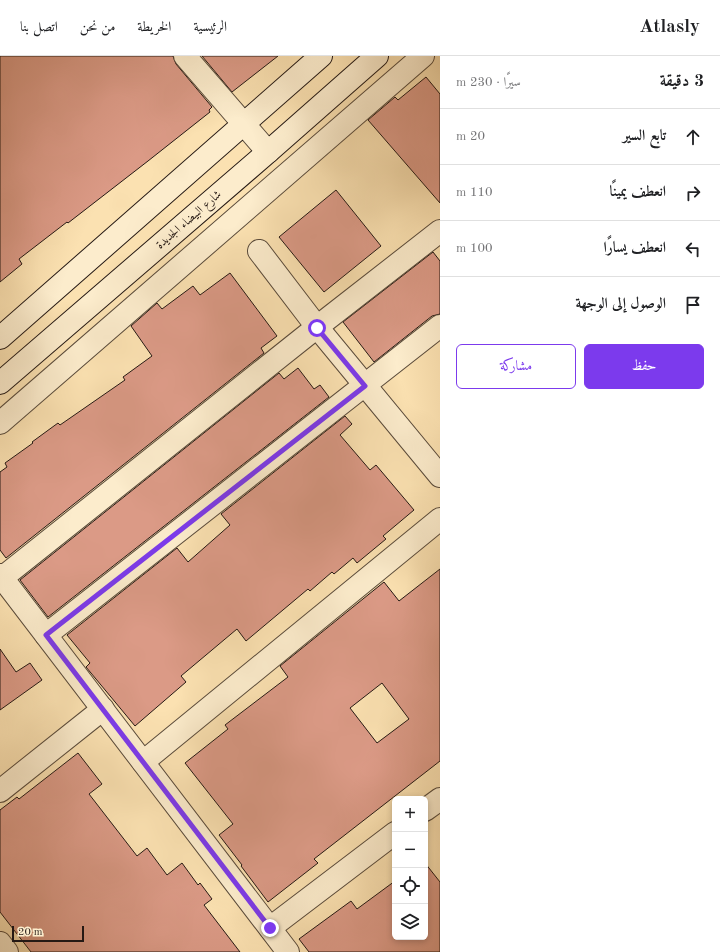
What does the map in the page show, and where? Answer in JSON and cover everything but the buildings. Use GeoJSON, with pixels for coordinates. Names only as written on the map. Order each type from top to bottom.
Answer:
{"type":"FeatureCollection","features":[{"type":"Feature","properties":{"kind":"street"},"geometry":{"type":"LineString","coordinates":[[185,56],[268,152]]}},
{"type":"Feature","properties":{"kind":"street"},"geometry":{"type":"LineString","coordinates":[[0,338],[321,56]]}},
{"type":"Feature","properties":{"kind":"street","name":"شارع البيضاء الجديدة"},"geometry":{"type":"LineString","coordinates":[[0,383],[377,56]]}},
{"type":"Feature","properties":{"kind":"street"},"geometry":{"type":"LineString","coordinates":[[0,424],[424,56]]}},
{"type":"Feature","properties":{"kind":"street"},"geometry":{"type":"LineString","coordinates":[[288,952],[1,576],[440,231]]}},
{"type":"Feature","properties":{"kind":"street"},"geometry":{"type":"LineString","coordinates":[[259,251],[317,328],[440,476]]}},
{"type":"Feature","properties":{"kind":"street"},"geometry":{"type":"LineString","coordinates":[[46,635],[440,326]]}},
{"type":"Feature","properties":{"kind":"street"},"geometry":{"type":"LineString","coordinates":[[143,762],[440,519]]}},
{"type":"Feature","properties":{"kind":"street"},"geometry":{"type":"LineString","coordinates":[[0,791],[103,709]]}},
{"type":"Feature","properties":{"kind":"street"},"geometry":{"type":"LineString","coordinates":[[428,808],[440,798]]}},
{"type":"Feature","properties":{"kind":"street"},"geometry":{"type":"LineString","coordinates":[[270,928],[392,835]]}},
{"type":"Feature","properties":{"kind":"street"},"geometry":{"type":"LineString","coordinates":[[0,942],[7,952]]}},
{"type":"Feature","properties":{"kind":"route"},"geometry":{"type":"LineString","coordinates":[[270,928],[46,635],[365,386],[317,328]]}}]}
